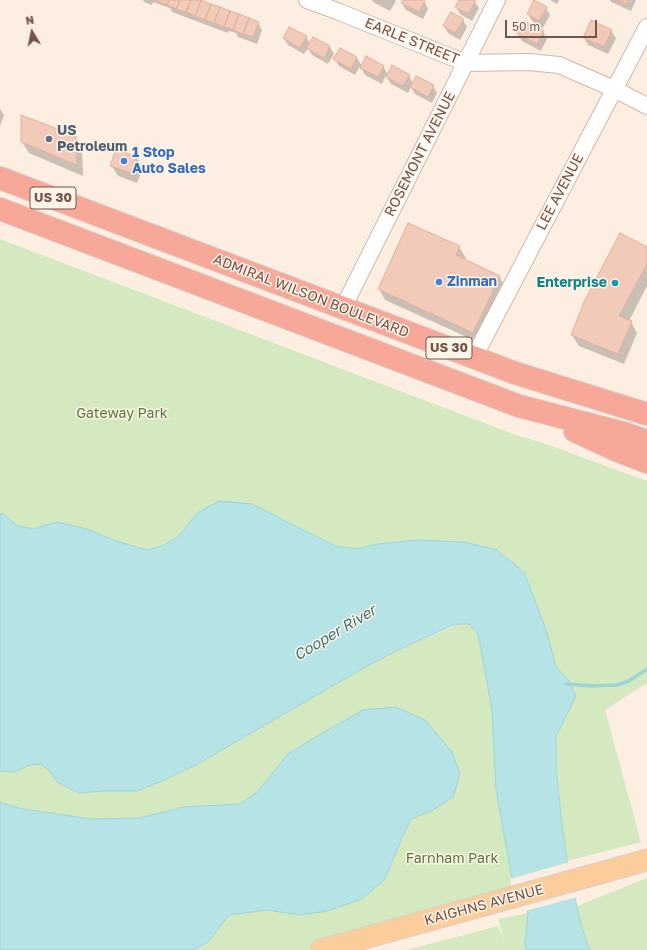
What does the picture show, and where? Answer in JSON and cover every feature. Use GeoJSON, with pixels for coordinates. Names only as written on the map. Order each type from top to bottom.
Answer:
{"type":"FeatureCollection","features":[{"type":"Feature","properties":{"kind":"highway","name":"ADMIRAL WILSON BOULEVARD"},"geometry":{"type":"LineString","coordinates":[[0,178],[474,357],[558,387],[647,414]]}},
{"type":"Feature","properties":{"kind":"highway","name":"ADMIRAL WILSON BOULEVARD"},"geometry":{"type":"LineString","coordinates":[[0,209],[519,406],[647,441]]}},
{"type":"Feature","properties":{"kind":"highway"},"geometry":{"type":"LineString","coordinates":[[519,406],[616,450],[647,462]]}},
{"type":"Feature","properties":{"kind":"main road","name":"KAIGHNS AVENUE"},"geometry":{"type":"LineString","coordinates":[[321,950],[647,860]]}},
{"type":"Feature","properties":{"kind":"street","name":"EARLE STREET"},"geometry":{"type":"LineString","coordinates":[[306,0],[466,63],[529,62],[559,65],[614,89],[647,106]]}},
{"type":"Feature","properties":{"kind":"street","name":"ROSEMONT AVENUE"},"geometry":{"type":"LineString","coordinates":[[343,308],[497,0]]}},
{"type":"Feature","properties":{"kind":"street","name":"LEE AVENUE"},"geometry":{"type":"LineString","coordinates":[[474,357],[647,27]]}},
{"type":"Feature","properties":{"kind":"green space","name":"Gateway Park"},"geometry":{"type":"Polygon","coordinates":[[[0,239],[516,435],[546,444],[647,481],[647,683],[605,710],[641,842],[567,861],[561,816],[556,737],[568,714],[569,681],[556,667],[537,606],[378,544],[357,549],[335,546],[279,517],[197,513],[178,537],[162,546],[147,550],[116,541],[87,529],[57,522],[33,529],[18,526],[3,514],[0,514],[0,239]]]}},
{"type":"Feature","properties":{"kind":"green space","name":"Farnham Park"},"geometry":{"type":"Polygon","coordinates":[[[459,624],[469,624],[478,634],[484,665],[492,710],[496,790],[512,878],[508,898],[321,950],[193,950],[208,942],[229,915],[267,910],[300,915],[327,911],[385,879],[411,819],[433,810],[363,710],[288,754],[257,792],[240,804],[184,807],[139,818],[90,819],[18,808],[0,802],[0,771],[14,772],[30,764],[40,764],[48,769],[57,782],[79,793],[137,791],[196,765],[396,651],[459,624]]]}},
{"type":"Feature","properties":{"kind":"green space"},"geometry":{"type":"Polygon","coordinates":[[[647,878],[647,950],[591,950],[587,944],[577,906],[647,878]]]}},
{"type":"Feature","properties":{"kind":"green space"},"geometry":{"type":"Polygon","coordinates":[[[528,913],[525,943],[526,950],[406,950],[498,926],[504,941],[498,919],[528,913]]]}},
{"type":"Feature","properties":{"kind":"water","name":"Cooper River"},"geometry":{"type":"Polygon","coordinates":[[[219,501],[252,504],[335,546],[357,549],[378,544],[419,540],[464,542],[497,550],[524,572],[546,630],[556,667],[569,681],[576,696],[556,737],[557,772],[567,861],[580,921],[587,944],[591,950],[526,950],[525,943],[528,913],[519,890],[512,878],[496,790],[492,710],[478,634],[469,624],[451,626],[396,651],[196,765],[137,791],[79,793],[57,782],[48,769],[40,764],[30,765],[14,772],[0,771],[0,514],[3,514],[18,526],[33,529],[57,522],[87,529],[116,541],[147,550],[162,546],[178,537],[197,513],[219,501]]]}},
{"type":"Feature","properties":{"kind":"water"},"geometry":{"type":"Polygon","coordinates":[[[396,707],[425,720],[452,752],[460,774],[453,797],[433,810],[411,819],[385,879],[362,899],[327,911],[300,915],[267,910],[229,915],[208,942],[193,950],[0,950],[0,802],[18,808],[90,819],[139,818],[184,807],[240,804],[257,792],[288,754],[363,710],[396,707]]]}},
{"type":"Feature","properties":{"kind":"pier"},"geometry":{"type":"Polygon","coordinates":[[[570,862],[577,897],[525,911],[517,891],[510,879],[570,862]]]}},
{"type":"Feature","properties":{"kind":"building"},"geometry":{"type":"Polygon","coordinates":[[[158,0],[169,0],[167,5],[158,2],[158,0]]]}},
{"type":"Feature","properties":{"kind":"building"},"geometry":{"type":"Polygon","coordinates":[[[169,0],[180,0],[176,9],[167,5],[169,0]]]}},
{"type":"Feature","properties":{"kind":"building"},"geometry":{"type":"Polygon","coordinates":[[[180,0],[191,0],[186,12],[176,9],[180,0]]]}},
{"type":"Feature","properties":{"kind":"building"},"geometry":{"type":"Polygon","coordinates":[[[191,0],[201,0],[195,16],[186,12],[191,0]]]}},
{"type":"Feature","properties":{"kind":"building"},"geometry":{"type":"Polygon","coordinates":[[[201,0],[211,4],[205,20],[195,16],[201,0]]]}},
{"type":"Feature","properties":{"kind":"building"},"geometry":{"type":"Polygon","coordinates":[[[403,0],[425,1],[419,12],[401,3],[403,0]]]}},
{"type":"Feature","properties":{"kind":"building"},"geometry":{"type":"Polygon","coordinates":[[[459,0],[476,0],[468,14],[455,7],[459,0]]]}},
{"type":"Feature","properties":{"kind":"building"},"geometry":{"type":"Polygon","coordinates":[[[534,0],[547,7],[539,21],[527,14],[534,0]]]}},
{"type":"Feature","properties":{"kind":"building"},"geometry":{"type":"Polygon","coordinates":[[[617,0],[629,0],[626,4],[617,0]]]}},
{"type":"Feature","properties":{"kind":"building"},"geometry":{"type":"Polygon","coordinates":[[[211,4],[220,7],[214,23],[205,20],[211,4]]]}},
{"type":"Feature","properties":{"kind":"building"},"geometry":{"type":"Polygon","coordinates":[[[220,7],[230,11],[224,27],[214,23],[220,7]]]}},
{"type":"Feature","properties":{"kind":"building"},"geometry":{"type":"Polygon","coordinates":[[[230,11],[239,14],[233,30],[224,27],[230,11]]]}},
{"type":"Feature","properties":{"kind":"building"},"geometry":{"type":"Polygon","coordinates":[[[451,12],[464,19],[455,33],[443,26],[451,12]]]}},
{"type":"Feature","properties":{"kind":"building"},"geometry":{"type":"Polygon","coordinates":[[[239,14],[249,18],[243,34],[233,30],[239,14]]]}},
{"type":"Feature","properties":{"kind":"building"},"geometry":{"type":"Polygon","coordinates":[[[249,18],[259,22],[253,37],[243,34],[249,18]]]}},
{"type":"Feature","properties":{"kind":"building"},"geometry":{"type":"Polygon","coordinates":[[[591,20],[612,30],[604,47],[583,38],[591,20]]]}},
{"type":"Feature","properties":{"kind":"building"},"geometry":{"type":"Polygon","coordinates":[[[524,21],[544,31],[537,44],[517,34],[524,21]]]}},
{"type":"Feature","properties":{"kind":"building"},"geometry":{"type":"Polygon","coordinates":[[[289,27],[307,36],[300,48],[283,38],[289,27]]]}},
{"type":"Feature","properties":{"kind":"building"},"geometry":{"type":"Polygon","coordinates":[[[313,37],[330,46],[324,58],[306,48],[313,37]]]}},
{"type":"Feature","properties":{"kind":"building"},"geometry":{"type":"Polygon","coordinates":[[[340,48],[357,57],[351,69],[333,59],[340,48]]]}},
{"type":"Feature","properties":{"kind":"building"},"geometry":{"type":"Polygon","coordinates":[[[366,56],[384,66],[378,77],[360,68],[366,56]]]}},
{"type":"Feature","properties":{"kind":"building"},"geometry":{"type":"Polygon","coordinates":[[[392,65],[410,75],[403,86],[386,77],[392,65]]]}},
{"type":"Feature","properties":{"kind":"building"},"geometry":{"type":"Polygon","coordinates":[[[416,76],[434,85],[428,97],[410,87],[416,76]]]}},
{"type":"Feature","properties":{"kind":"building","name":"US Petroleum"},"geometry":{"type":"Polygon","coordinates":[[[21,115],[76,136],[77,165],[21,142],[21,115]]]}},
{"type":"Feature","properties":{"kind":"building","name":"1 Stop Auto Sales"},"geometry":{"type":"Polygon","coordinates":[[[116,149],[137,157],[131,173],[110,166],[116,149]]]}},
{"type":"Feature","properties":{"kind":"building","name":"Zinman"},"geometry":{"type":"Polygon","coordinates":[[[408,223],[460,246],[456,255],[500,276],[473,333],[378,289],[408,223]]]}},
{"type":"Feature","properties":{"kind":"building","name":"Enterprise"},"geometry":{"type":"Polygon","coordinates":[[[620,233],[647,247],[647,264],[619,316],[632,321],[618,354],[571,335],[584,302],[620,233]]]}},
{"type":"Feature","properties":{"kind":"waterway"},"geometry":{"type":"LineString","coordinates":[[566,684],[592,686],[617,685],[629,681],[647,669]]}},
{"type":"Feature","properties":{"kind":"place","name":"US Petroleum"},"geometry":{"type":"Point","coordinates":[49,139]}},
{"type":"Feature","properties":{"kind":"place","name":"1 Stop Auto Sales"},"geometry":{"type":"Point","coordinates":[124,161]}},
{"type":"Feature","properties":{"kind":"place","name":"Zinman"},"geometry":{"type":"Point","coordinates":[439,282]}},
{"type":"Feature","properties":{"kind":"place","name":"Enterprise"},"geometry":{"type":"Point","coordinates":[615,283]}}]}
